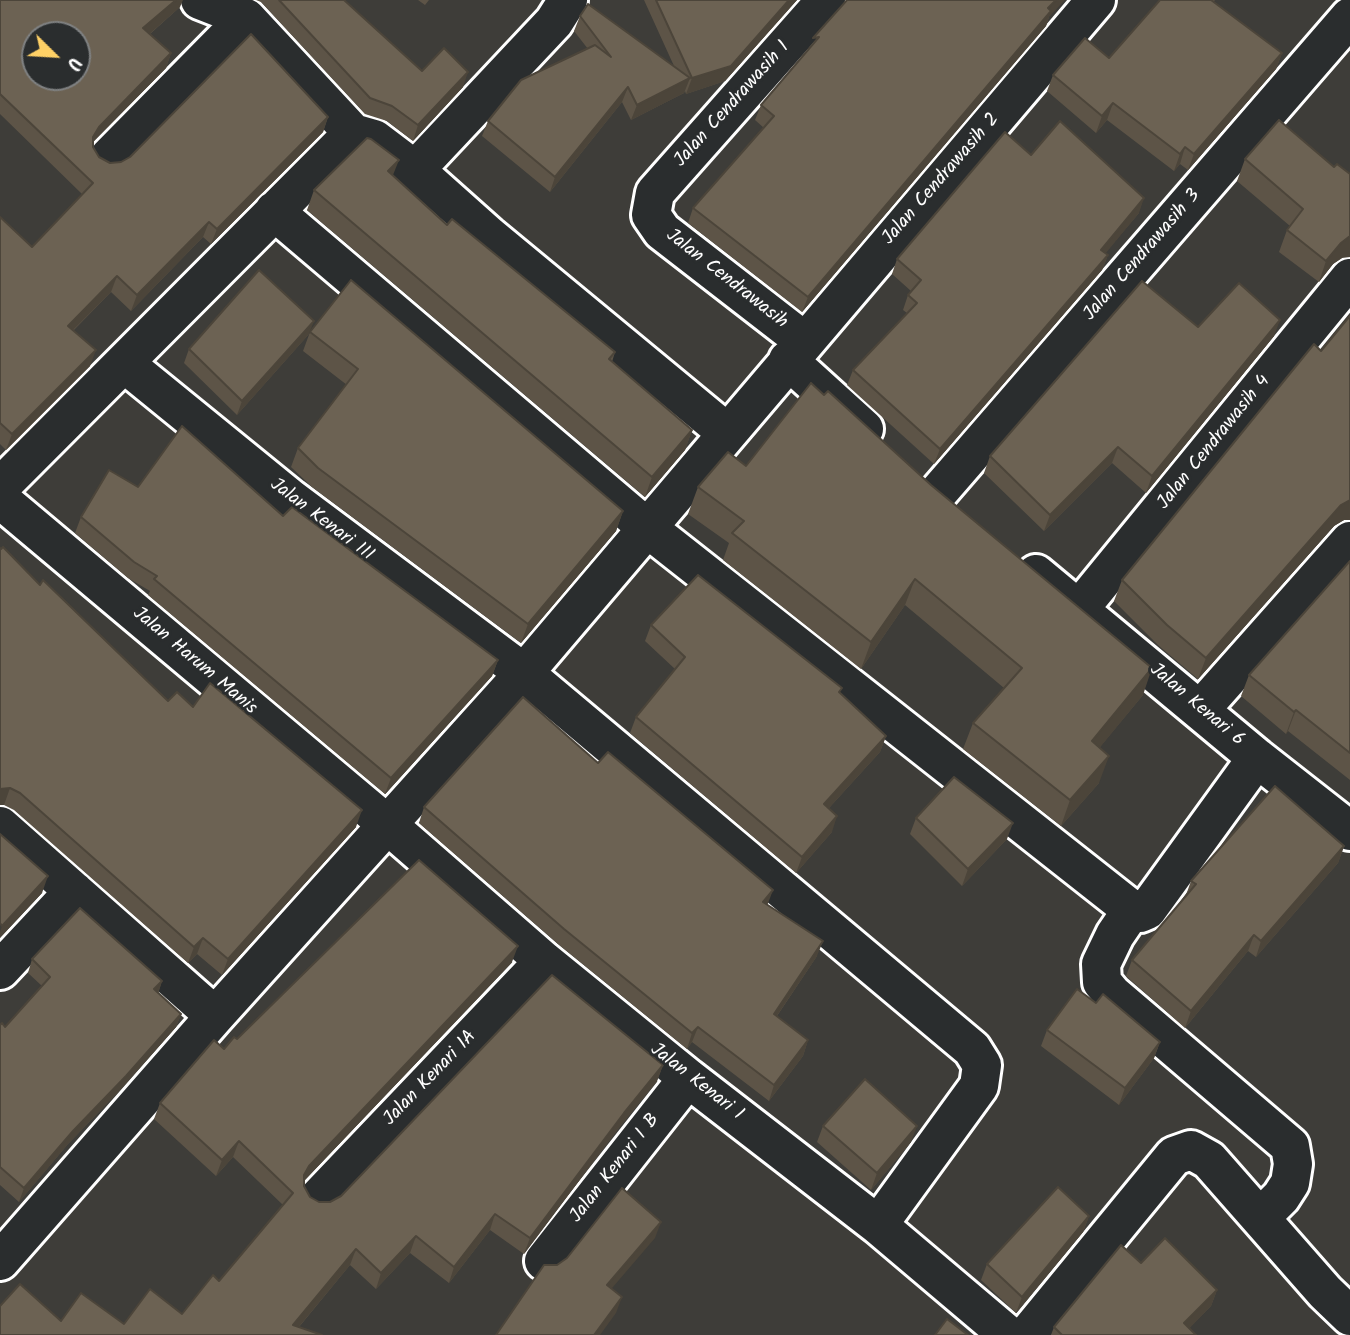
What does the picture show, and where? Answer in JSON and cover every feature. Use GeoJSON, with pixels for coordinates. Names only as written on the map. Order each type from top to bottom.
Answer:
{"type":"FeatureCollection","features":[{"type":"Feature","properties":{"kind":"street"},"geometry":{"type":"LineString","coordinates":[[200,0],[246,18],[353,133],[374,139],[415,170],[489,236],[726,432]]}},
{"type":"Feature","properties":{"kind":"street"},"geometry":{"type":"LineString","coordinates":[[415,170],[554,22],[568,0]]}},
{"type":"Feature","properties":{"kind":"street","name":"Jalan Cendrawasih 1"},"geometry":{"type":"LineString","coordinates":[[651,215],[655,193],[826,0]]}},
{"type":"Feature","properties":{"kind":"street","name":"Jalan Cendrawasih 2"},"geometry":{"type":"LineString","coordinates":[[0,1261],[215,1016],[524,673],[726,432],[1096,0]]}},
{"type":"Feature","properties":{"kind":"street","name":"Jalan Cendrawasih 3"},"geometry":{"type":"LineString","coordinates":[[936,495],[1350,17]]}},
{"type":"Feature","properties":{"kind":"street"},"geometry":{"type":"LineString","coordinates":[[109,157],[246,18]]}},
{"type":"Feature","properties":{"kind":"street"},"geometry":{"type":"LineString","coordinates":[[0,487],[353,133]]}},
{"type":"Feature","properties":{"kind":"street"},"geometry":{"type":"LineString","coordinates":[[274,211],[646,527],[1132,910],[1140,913],[1147,910],[1257,758]]}},
{"type":"Feature","properties":{"kind":"street","name":"Jalan Cendrawasih"},"geometry":{"type":"LineString","coordinates":[[651,215],[662,231],[796,350]]}},
{"type":"Feature","properties":{"kind":"street","name":"Jalan Cendrawasih 4"},"geometry":{"type":"LineString","coordinates":[[1080,608],[1350,278]]}},
{"type":"Feature","properties":{"kind":"street"},"geometry":{"type":"LineString","coordinates":[[796,350],[897,459],[967,519]]}},
{"type":"Feature","properties":{"kind":"street","name":"Jalan Kenari III"},"geometry":{"type":"LineString","coordinates":[[124,363],[291,499],[524,673],[972,1049],[982,1065],[979,1086],[878,1225]]}},
{"type":"Feature","properties":{"kind":"street","name":"Jalan Harum Manis"},"geometry":{"type":"LineString","coordinates":[[0,499],[388,825]]}},
{"type":"Feature","properties":{"kind":"street"},"geometry":{"type":"LineString","coordinates":[[1200,710],[1350,541]]}},
{"type":"Feature","properties":{"kind":"street","name":"Jalan Kenari 6"},"geometry":{"type":"LineString","coordinates":[[1008,551],[1080,608],[1257,758],[1346,821]]}},
{"type":"Feature","properties":{"kind":"street","name":"Jalan Kenari 1"},"geometry":{"type":"LineString","coordinates":[[388,825],[544,961],[688,1078],[878,1225],[1008,1335]]}},
{"type":"Feature","properties":{"kind":"street"},"geometry":{"type":"LineString","coordinates":[[0,827],[215,1016]]}},
{"type":"Feature","properties":{"kind":"street"},"geometry":{"type":"LineString","coordinates":[[0,970],[74,891]]}},
{"type":"Feature","properties":{"kind":"street"},"geometry":{"type":"LineString","coordinates":[[1132,910],[1115,935],[1101,964],[1102,982],[1290,1146],[1293,1164],[1290,1183],[1260,1219]]}},
{"type":"Feature","properties":{"kind":"street","name":"Jalan Kenari 1A"},"geometry":{"type":"LineString","coordinates":[[319,1197],[544,961]]}},
{"type":"Feature","properties":{"kind":"street","name":"Jalan Kenari I B"},"geometry":{"type":"LineString","coordinates":[[544,1261],[688,1078]]}},
{"type":"Feature","properties":{"kind":"street"},"geometry":{"type":"LineString","coordinates":[[1027,1335],[1174,1156],[1191,1150],[1209,1160],[1350,1316]]}},
{"type":"Feature","properties":{"kind":"building"},"geometry":{"type":"Polygon","coordinates":[[[0,0],[176,0],[143,28],[171,53],[99,127],[93,137],[93,147],[99,157],[110,163],[121,162],[130,157],[251,34],[328,117],[217,229],[209,222],[137,295],[117,276],[68,326],[96,350],[12,434],[0,423],[0,217],[32,247],[93,183],[0,94],[0,0]]]}},
{"type":"Feature","properties":{"kind":"building"},"geometry":{"type":"Polygon","coordinates":[[[279,0],[344,0],[422,71],[444,48],[468,72],[418,125],[392,106],[370,98],[279,0]]]}},
{"type":"Feature","properties":{"kind":"building"},"geometry":{"type":"Polygon","coordinates":[[[656,0],[789,0],[731,66],[692,78],[656,0]]]}},
{"type":"Feature","properties":{"kind":"building"},"geometry":{"type":"Polygon","coordinates":[[[847,0],[1056,0],[1048,8],[1051,11],[808,297],[693,208],[774,116],[761,105],[819,37],[813,38],[847,0]]]}},
{"type":"Feature","properties":{"kind":"building"},"geometry":{"type":"Polygon","coordinates":[[[1160,0],[1211,0],[1282,53],[1194,154],[1185,147],[1180,154],[1113,103],[1102,116],[1053,75],[1085,38],[1109,58],[1160,0]]]}},
{"type":"Feature","properties":{"kind":"building"},"geometry":{"type":"Polygon","coordinates":[[[588,4],[690,78],[637,105],[628,87],[555,177],[488,121],[521,80],[595,45],[611,57],[580,16],[588,4]]]}},
{"type":"Feature","properties":{"kind":"building"},"geometry":{"type":"Polygon","coordinates":[[[1279,120],[1334,167],[1337,164],[1350,174],[1350,236],[1326,261],[1287,230],[1303,209],[1245,159],[1279,120]]]}},
{"type":"Feature","properties":{"kind":"building"},"geometry":{"type":"Polygon","coordinates":[[[1060,121],[1144,198],[1101,250],[1108,255],[940,449],[853,370],[917,303],[908,295],[921,280],[897,259],[1005,132],[1031,155],[1060,121]]]}},
{"type":"Feature","properties":{"kind":"building"},"geometry":{"type":"Polygon","coordinates":[[[367,138],[399,160],[388,171],[447,225],[452,219],[615,352],[609,359],[692,430],[652,477],[314,190],[367,138]]]}},
{"type":"Feature","properties":{"kind":"building"},"geometry":{"type":"Polygon","coordinates":[[[259,270],[314,321],[242,401],[189,349],[259,270]]]}},
{"type":"Feature","properties":{"kind":"building"},"geometry":{"type":"Polygon","coordinates":[[[351,280],[623,511],[528,624],[318,468],[298,448],[358,369],[310,332],[351,280]]]}},
{"type":"Feature","properties":{"kind":"building"},"geometry":{"type":"Polygon","coordinates":[[[1142,281],[1198,327],[1239,283],[1280,320],[1152,476],[1118,447],[1050,515],[990,456],[1142,281]]]}},
{"type":"Feature","properties":{"kind":"building"},"geometry":{"type":"Polygon","coordinates":[[[1350,316],[1350,500],[1341,505],[1206,658],[1167,625],[1122,580],[1314,344],[1321,351],[1350,316]]]}},
{"type":"Feature","properties":{"kind":"building"},"geometry":{"type":"Polygon","coordinates":[[[811,383],[824,395],[828,391],[931,485],[1152,668],[1092,741],[1109,756],[1070,800],[973,723],[1022,668],[915,579],[871,642],[732,533],[744,521],[698,487],[728,452],[746,466],[811,383]]]}},
{"type":"Feature","properties":{"kind":"building"},"geometry":{"type":"Polygon","coordinates":[[[182,426],[283,516],[292,507],[498,660],[391,778],[154,579],[157,576],[134,562],[81,517],[109,470],[138,487],[182,426]]]}},
{"type":"Feature","properties":{"kind":"building"},"geometry":{"type":"Polygon","coordinates":[[[3,547],[40,585],[43,580],[168,701],[177,692],[193,707],[210,683],[362,810],[228,959],[203,938],[194,947],[20,793],[10,788],[0,789],[0,548],[3,547]]]}},
{"type":"Feature","properties":{"kind":"building"},"geometry":{"type":"Polygon","coordinates":[[[1350,561],[1350,753],[1249,675],[1350,561]]]}},
{"type":"Feature","properties":{"kind":"building"},"geometry":{"type":"Polygon","coordinates":[[[698,575],[842,688],[839,692],[886,736],[824,804],[837,816],[802,857],[636,717],[685,657],[651,625],[698,575]]]}},
{"type":"Feature","properties":{"kind":"building"},"geometry":{"type":"Polygon","coordinates":[[[523,697],[598,763],[608,752],[773,890],[763,902],[823,941],[774,1014],[808,1040],[774,1085],[698,1027],[692,1033],[564,929],[424,807],[523,697]]]}},
{"type":"Feature","properties":{"kind":"building"},"geometry":{"type":"Polygon","coordinates":[[[954,777],[1013,823],[968,869],[916,818],[954,777]]]}},
{"type":"Feature","properties":{"kind":"building"},"geometry":{"type":"Polygon","coordinates":[[[1275,786],[1344,846],[1261,941],[1254,935],[1191,1011],[1132,960],[1196,884],[1191,881],[1275,786]]]}},
{"type":"Feature","properties":{"kind":"building"},"geometry":{"type":"Polygon","coordinates":[[[0,834],[48,876],[2,926],[0,923],[0,834]]]}},
{"type":"Feature","properties":{"kind":"building"},"geometry":{"type":"Polygon","coordinates":[[[419,860],[518,946],[309,1166],[304,1175],[304,1186],[310,1197],[319,1202],[330,1202],[341,1196],[552,975],[663,1065],[530,1238],[495,1214],[454,1267],[416,1236],[381,1273],[356,1249],[293,1325],[322,1335],[0,1335],[0,1306],[20,1284],[61,1321],[81,1293],[124,1324],[150,1289],[182,1314],[213,1275],[219,1281],[293,1193],[239,1141],[222,1160],[160,1103],[214,1040],[224,1049],[234,1037],[237,1039],[419,860]]]}},
{"type":"Feature","properties":{"kind":"building"},"geometry":{"type":"Polygon","coordinates":[[[80,908],[162,981],[154,989],[181,1014],[24,1188],[0,1167],[0,1025],[2,1023],[5,1027],[50,977],[32,959],[80,908]]]}},
{"type":"Feature","properties":{"kind":"building"},"geometry":{"type":"Polygon","coordinates":[[[1077,989],[1096,1003],[1103,994],[1160,1042],[1125,1088],[1047,1030],[1077,989]]]}},
{"type":"Feature","properties":{"kind":"building"},"geometry":{"type":"Polygon","coordinates":[[[865,1079],[917,1126],[877,1173],[823,1126],[865,1079]]]}},
{"type":"Feature","properties":{"kind":"building"},"geometry":{"type":"Polygon","coordinates":[[[1058,1187],[1089,1216],[1022,1297],[987,1264],[1058,1187]]]}},
{"type":"Feature","properties":{"kind":"building"},"geometry":{"type":"Polygon","coordinates":[[[622,1188],[661,1222],[607,1285],[622,1297],[594,1335],[496,1335],[544,1265],[557,1265],[567,1258],[622,1188]]]}},
{"type":"Feature","properties":{"kind":"building"},"geometry":{"type":"Polygon","coordinates":[[[1165,1238],[1217,1290],[1184,1323],[1196,1335],[1062,1335],[1054,1327],[1121,1245],[1141,1263],[1165,1238]]]}},
{"type":"Feature","properties":{"kind":"building"},"geometry":{"type":"Polygon","coordinates":[[[947,1319],[968,1335],[935,1335],[947,1319]]]}}]}
